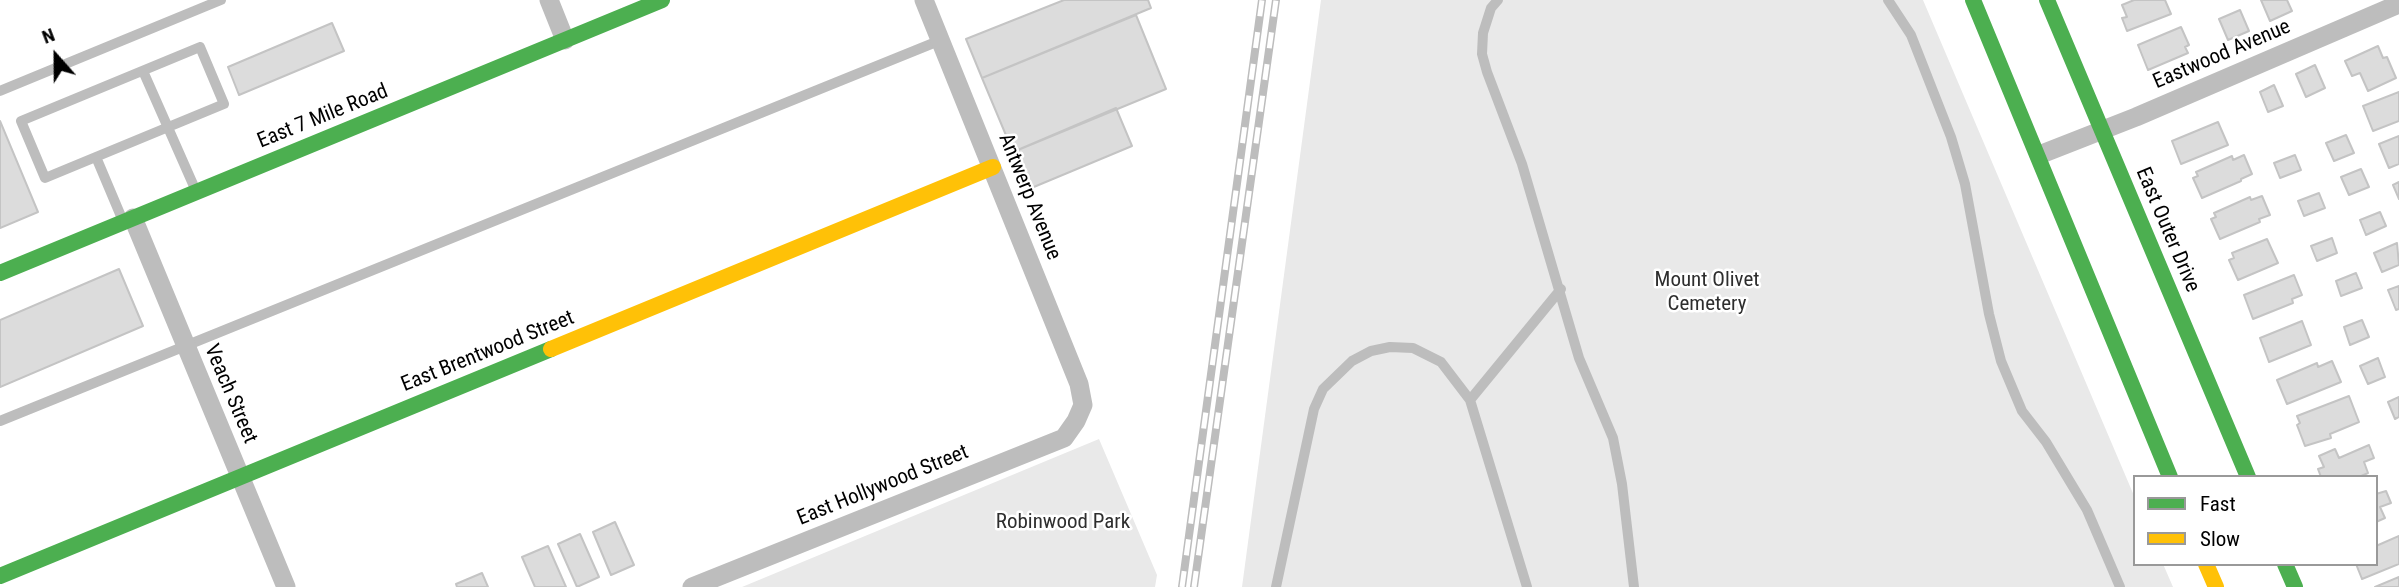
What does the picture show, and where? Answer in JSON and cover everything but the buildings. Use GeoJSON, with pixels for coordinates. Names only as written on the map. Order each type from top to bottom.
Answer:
{"type":"FeatureCollection","features":[{"type":"Feature","properties":{"kind":"street"},"geometry":{"type":"LineString","coordinates":[[549,0],[565,40]]}},
{"type":"Feature","properties":{"kind":"street","name":"East 7 Mile Road"},"geometry":{"type":"LineString","coordinates":[[0,273],[662,0]]}},
{"type":"Feature","properties":{"kind":"street","name":"Antwerp Avenue"},"geometry":{"type":"LineString","coordinates":[[925,0],[1079,384],[1083,405],[1079,413]]}},
{"type":"Feature","properties":{"kind":"street"},"geometry":{"type":"LineString","coordinates":[[1973,0],[2170,475]]}},
{"type":"Feature","properties":{"kind":"street","name":"East Outer Drive"},"geometry":{"type":"LineString","coordinates":[[2047,0],[2247,475]]}},
{"type":"Feature","properties":{"kind":"street","name":"Eastwood Avenue"},"geometry":{"type":"LineString","coordinates":[[2039,155],[2136,117],[2399,4]]}},
{"type":"Feature","properties":{"kind":"street","name":"East Brentwood Street"},"geometry":{"type":"LineString","coordinates":[[0,576],[993,167]]}},
{"type":"Feature","properties":{"kind":"street","name":"Veach Street"},"geometry":{"type":"LineString","coordinates":[[128,220],[185,345],[286,587]]}},
{"type":"Feature","properties":{"kind":"street","name":"East Hollywood Street"},"geometry":{"type":"LineString","coordinates":[[692,587],[1063,438],[1079,413]]}},
{"type":"Feature","properties":{"kind":"street"},"geometry":{"type":"LineString","coordinates":[[2207,566],[2216,587]]}},
{"type":"Feature","properties":{"kind":"street"},"geometry":{"type":"LineString","coordinates":[[2286,566],[2295,587]]}},
{"type":"Feature","properties":{"kind":"lane"},"geometry":{"type":"LineString","coordinates":[[0,90],[221,0]]}},
{"type":"Feature","properties":{"kind":"lane"},"geometry":{"type":"LineString","coordinates":[[1497,0],[1491,8],[1483,33],[1482,54],[1522,164],[1561,289],[1579,358],[1613,438],[1622,484],[1634,587]]}},
{"type":"Feature","properties":{"kind":"lane"},"geometry":{"type":"LineString","coordinates":[[1888,0],[1911,35],[1951,137],[1965,184],[1989,314],[2001,361],[2022,411],[2046,442],[2087,510],[2120,587]]}},
{"type":"Feature","properties":{"kind":"lane"},"geometry":{"type":"LineString","coordinates":[[0,421],[941,40]]}},
{"type":"Feature","properties":{"kind":"lane"},"geometry":{"type":"LineString","coordinates":[[200,47],[223,104],[45,178],[21,121],[142,71],[200,47]]}},
{"type":"Feature","properties":{"kind":"lane"},"geometry":{"type":"LineString","coordinates":[[142,71],[196,192]]}},
{"type":"Feature","properties":{"kind":"lane"},"geometry":{"type":"LineString","coordinates":[[96,157],[128,220]]}},
{"type":"Feature","properties":{"kind":"lane"},"geometry":{"type":"LineString","coordinates":[[1470,400],[1561,289]]}},
{"type":"Feature","properties":{"kind":"lane"},"geometry":{"type":"LineString","coordinates":[[1276,587],[1308,427],[1324,389],[1352,360],[1371,351],[1390,347],[1412,348],[1441,362],[1470,400],[1527,587]]}},
{"type":"Feature","properties":{"kind":"green space","name":"Mount Olivet Cemetery"},"geometry":{"type":"Polygon","coordinates":[[[1321,0],[1923,0],[2133,493],[2133,566],[2164,566],[2173,587],[1242,587],[1321,0]]]}},
{"type":"Feature","properties":{"kind":"green space","name":"Robinwood Park"},"geometry":{"type":"Polygon","coordinates":[[[1099,439],[1157,575],[1155,587],[742,587],[1099,439]]]}},
{"type":"Feature","properties":{"kind":"railway"},"geometry":{"type":"LineString","coordinates":[[1182,587],[1262,0]]}},
{"type":"Feature","properties":{"kind":"railway"},"geometry":{"type":"LineString","coordinates":[[1194,587],[1276,0]]}},
{"type":"Feature","properties":{"kind":"traffic: fast"},"geometry":{"type":"LineString","coordinates":[[0,273],[662,0]]}},
{"type":"Feature","properties":{"kind":"traffic: fast"},"geometry":{"type":"LineString","coordinates":[[1973,0],[2169,475]]}},
{"type":"Feature","properties":{"kind":"traffic: fast"},"geometry":{"type":"LineString","coordinates":[[2047,0],[2247,475]]}},
{"type":"Feature","properties":{"kind":"traffic: fast"},"geometry":{"type":"LineString","coordinates":[[0,576],[551,349]]}},
{"type":"Feature","properties":{"kind":"traffic: fast"},"geometry":{"type":"LineString","coordinates":[[2286,566],[2295,587]]}},
{"type":"Feature","properties":{"kind":"traffic: slow"},"geometry":{"type":"LineString","coordinates":[[551,349],[993,167]]}},
{"type":"Feature","properties":{"kind":"traffic: slow"},"geometry":{"type":"LineString","coordinates":[[2207,566],[2216,587]]}}]}
